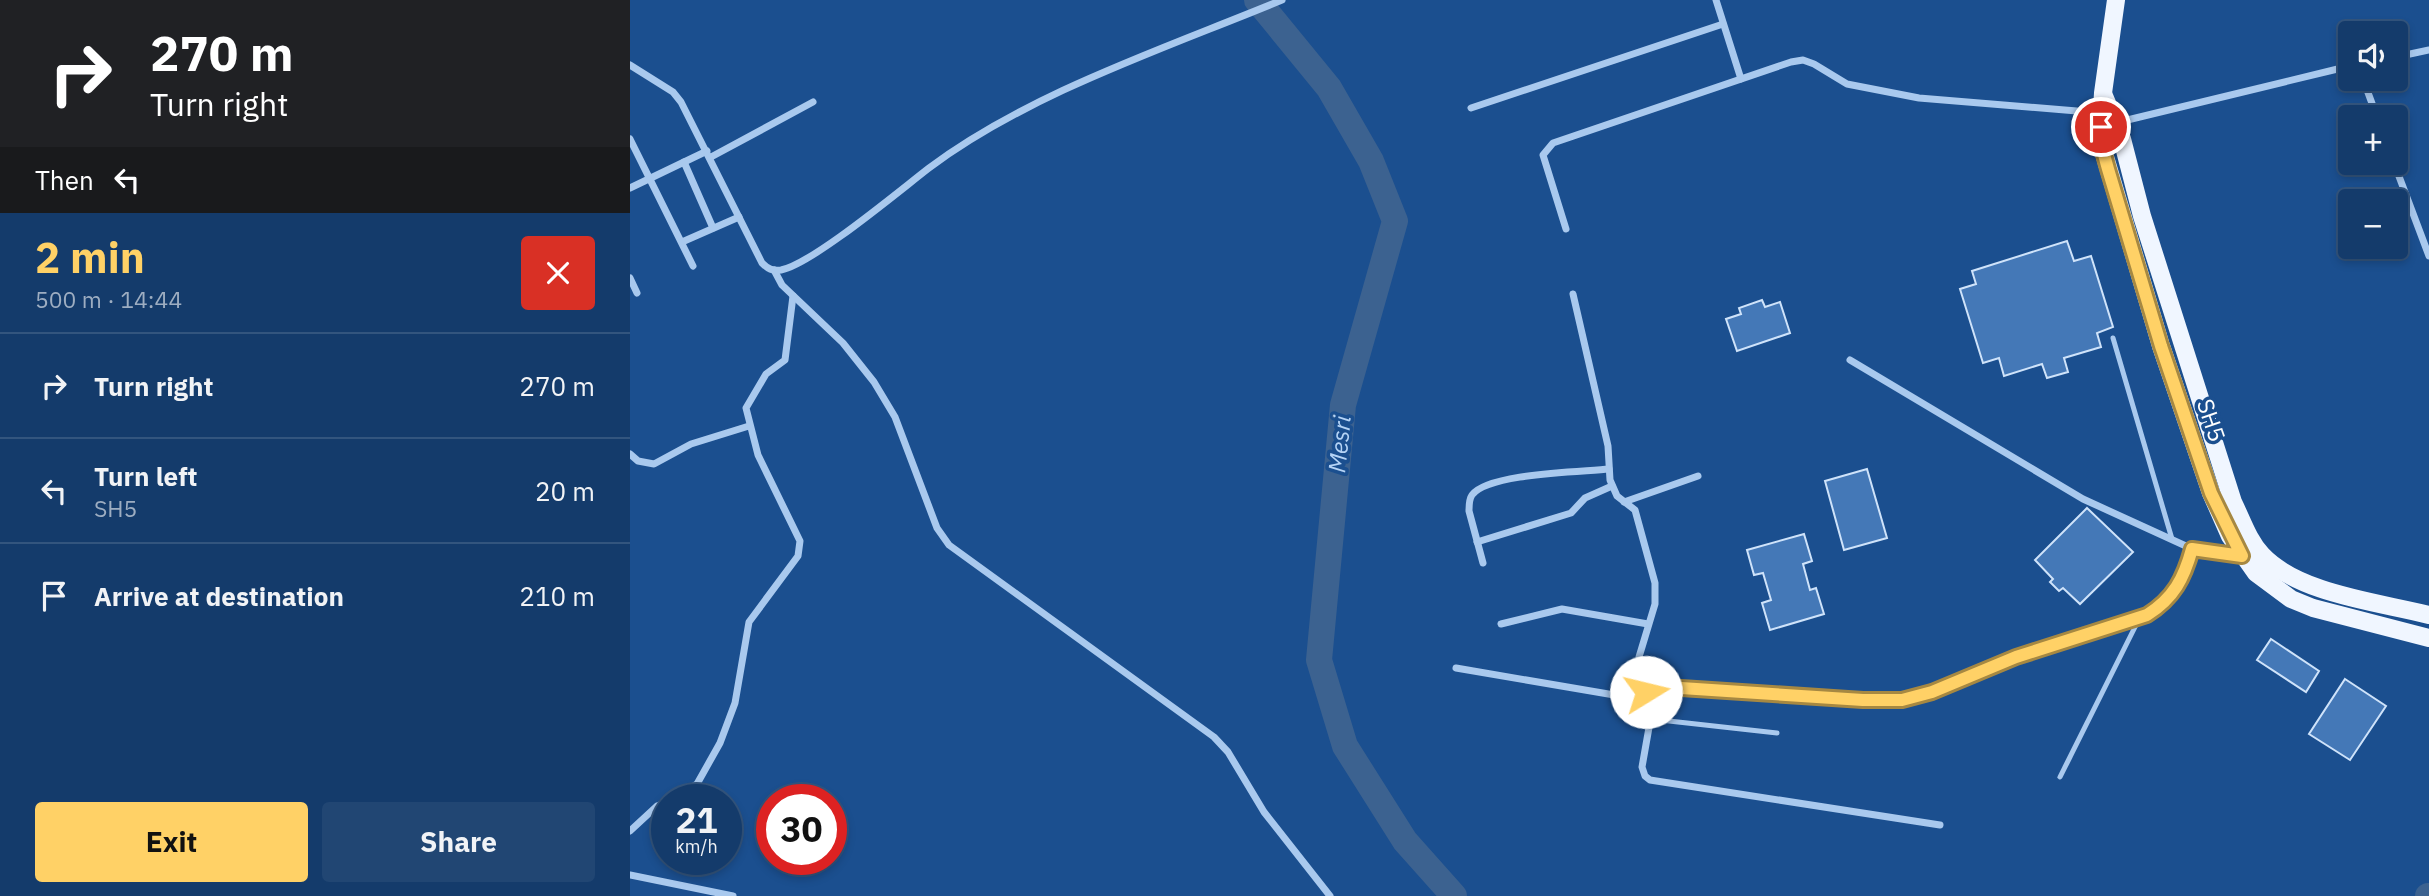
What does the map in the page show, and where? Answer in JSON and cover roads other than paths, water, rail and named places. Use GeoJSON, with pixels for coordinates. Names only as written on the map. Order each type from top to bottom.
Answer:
{"type":"FeatureCollection","features":[{"type":"Feature","properties":{"kind":"main road","name":"SH5"},"geometry":{"type":"LineString","coordinates":[[2116,0],[2103,93],[2106,121],[2233,502],[2261,554],[2289,576],[2319,588],[2429,615]]}},
{"type":"Feature","properties":{"kind":"main road","name":"SH5"},"geometry":{"type":"LineString","coordinates":[[2106,121],[2100,140],[2161,346],[2211,493],[2242,556],[2273,589],[2291,599],[2313,608],[2429,638]]}},
{"type":"Feature","properties":{"kind":"street"},"geometry":{"type":"LineString","coordinates":[[774,270],[789,268],[822,246],[951,152],[1077,85],[1282,0]]}},
{"type":"Feature","properties":{"kind":"street"},"geometry":{"type":"LineString","coordinates":[[1716,0],[1741,79]]}},
{"type":"Feature","properties":{"kind":"street"},"geometry":{"type":"LineString","coordinates":[[1471,108],[1723,24]]}},
{"type":"Feature","properties":{"kind":"street"},"geometry":{"type":"LineString","coordinates":[[2408,54],[2429,50]]}},
{"type":"Feature","properties":{"kind":"street"},"geometry":{"type":"LineString","coordinates":[[1566,229],[1543,155],[1545,149],[1553,143],[1803,60],[1847,84],[1873,90],[2106,121],[2338,69]]}},
{"type":"Feature","properties":{"kind":"street"},"geometry":{"type":"LineString","coordinates":[[630,65],[673,92],[681,102],[762,263],[774,270],[782,285],[843,343],[874,382],[895,417],[942,537],[1025,602],[1213,737],[1228,752],[1264,812],[1329,896]]}},
{"type":"Feature","properties":{"kind":"street"},"geometry":{"type":"LineString","coordinates":[[630,188],[684,162],[709,154],[813,102]]}},
{"type":"Feature","properties":{"kind":"street"},"geometry":{"type":"LineString","coordinates":[[630,139],[693,266]]}},
{"type":"Feature","properties":{"kind":"street"},"geometry":{"type":"LineString","coordinates":[[684,162],[713,228]]}},
{"type":"Feature","properties":{"kind":"street"},"geometry":{"type":"LineString","coordinates":[[2399,175],[2429,256]]}},
{"type":"Feature","properties":{"kind":"street"},"geometry":{"type":"LineString","coordinates":[[682,242],[739,217]]}},
{"type":"Feature","properties":{"kind":"street"},"geometry":{"type":"LineString","coordinates":[[630,278],[637,293]]}},
{"type":"Feature","properties":{"kind":"street"},"geometry":{"type":"LineString","coordinates":[[1573,294],[1608,446],[1612,486],[1617,496],[1635,510],[1655,583],[1655,604],[1639,657],[1646,692]]}},
{"type":"Feature","properties":{"kind":"street"},"geometry":{"type":"LineString","coordinates":[[697,784],[720,743],[735,704],[750,622],[798,556],[800,549],[797,533],[758,455],[749,426],[747,401],[766,374],[783,363],[789,341],[793,296]]}},
{"type":"Feature","properties":{"kind":"street"},"geometry":{"type":"LineString","coordinates":[[1850,360],[2083,499],[2173,542],[2192,549],[2242,556],[2261,554]]}},
{"type":"Feature","properties":{"kind":"street"},"geometry":{"type":"LineString","coordinates":[[630,454],[638,461],[654,464],[691,444],[749,426]]}},
{"type":"Feature","properties":{"kind":"street"},"geometry":{"type":"LineString","coordinates":[[1483,563],[1469,503],[1472,495],[1481,489],[1523,475],[1609,469]]}},
{"type":"Feature","properties":{"kind":"street"},"geometry":{"type":"LineString","coordinates":[[1624,502],[1698,476]]}},
{"type":"Feature","properties":{"kind":"street"},"geometry":{"type":"LineString","coordinates":[[1478,542],[1572,513],[1585,498],[1612,486]]}},
{"type":"Feature","properties":{"kind":"street"},"geometry":{"type":"LineString","coordinates":[[1456,668],[1626,697],[1656,688],[1705,688],[1863,700],[1902,700],[1932,692],[2016,657],[2140,617],[2162,606],[2178,587],[2192,549]]}},
{"type":"Feature","properties":{"kind":"street"},"geometry":{"type":"LineString","coordinates":[[1501,624],[1562,609],[1648,624]]}},
{"type":"Feature","properties":{"kind":"street"},"geometry":{"type":"LineString","coordinates":[[1656,688],[1642,767],[1650,780],[1940,825]]}},
{"type":"Feature","properties":{"kind":"street"},"geometry":{"type":"LineString","coordinates":[[630,831],[651,812]]}},
{"type":"Feature","properties":{"kind":"street"},"geometry":{"type":"LineString","coordinates":[[630,875],[733,896]]}},
{"type":"Feature","properties":{"kind":"lane"},"geometry":{"type":"LineString","coordinates":[[2113,338],[2173,542]]}},
{"type":"Feature","properties":{"kind":"lane"},"geometry":{"type":"LineString","coordinates":[[2060,777],[2140,617]]}},
{"type":"Feature","properties":{"kind":"lane"},"geometry":{"type":"LineString","coordinates":[[1651,719],[1777,733]]}},
{"type":"Feature","properties":{"kind":"waterway","name":"Mesri"},"geometry":{"type":"LineString","coordinates":[[1257,0],[1329,88],[1371,161],[1395,221],[1343,405],[1319,660],[1345,746],[1405,841],[1454,896]]}}]}
